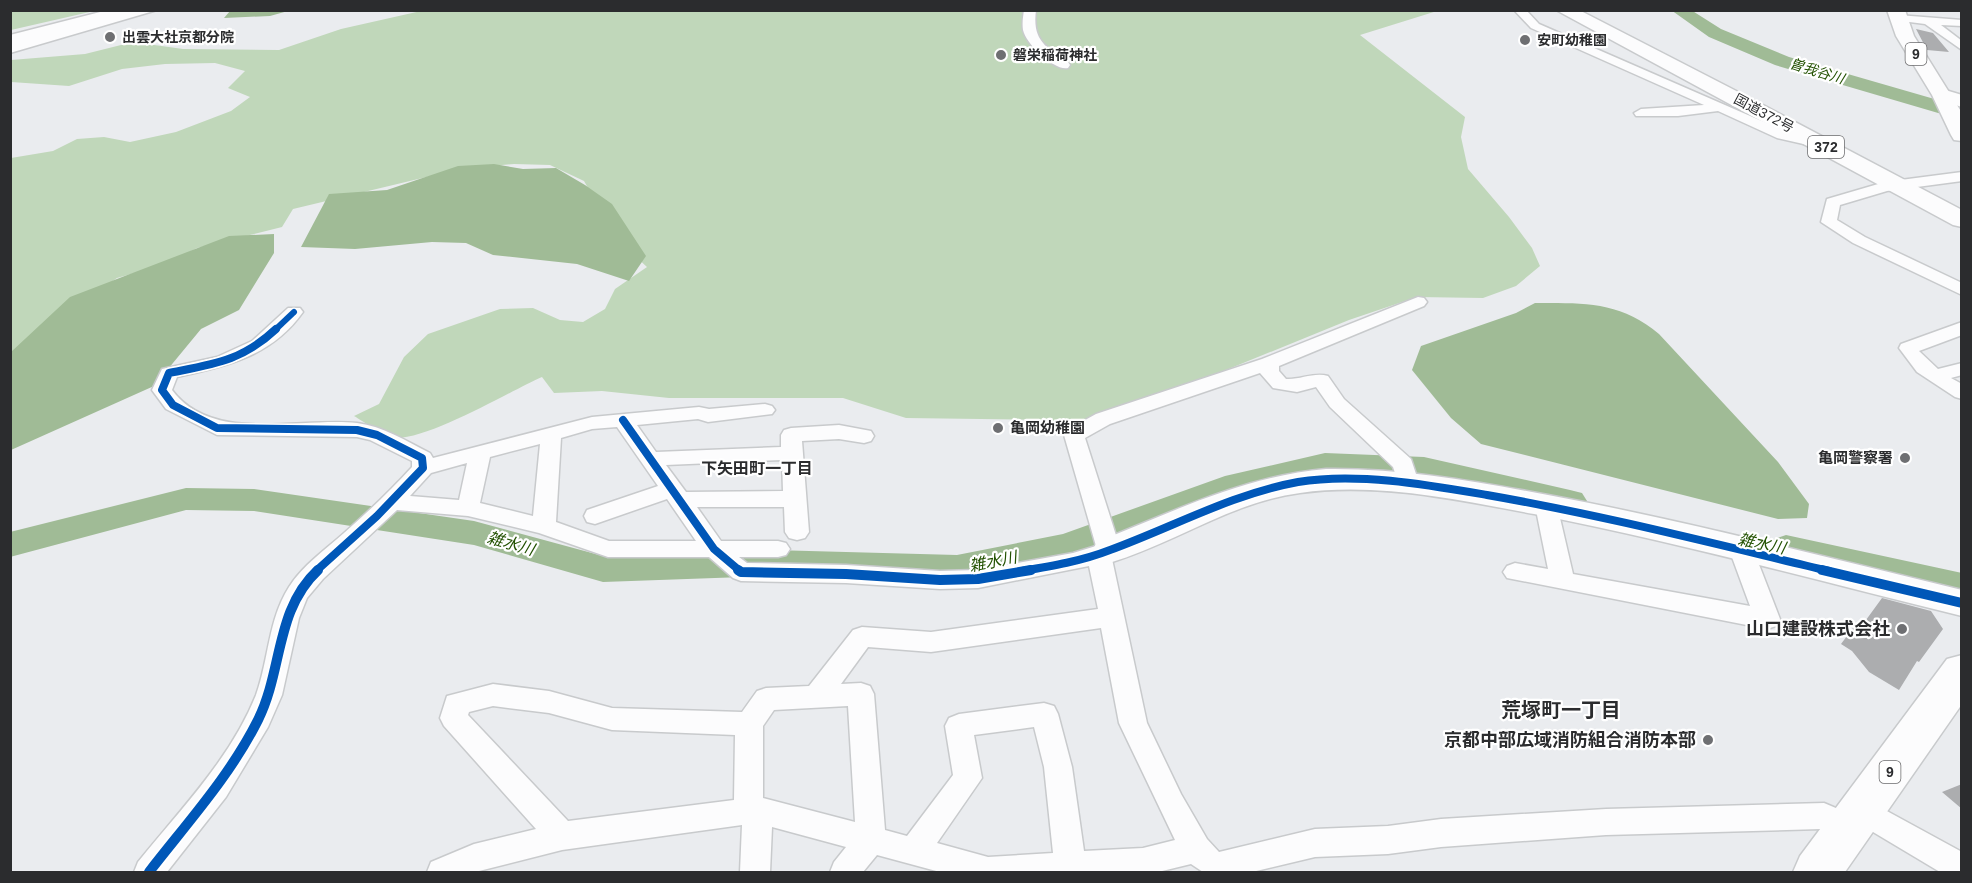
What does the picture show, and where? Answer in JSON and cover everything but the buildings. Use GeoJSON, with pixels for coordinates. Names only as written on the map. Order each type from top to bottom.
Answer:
{"type":"FeatureCollection","features":[{"type":"Feature","properties":{"kind":"highway"},"geometry":{"type":"LineString","coordinates":[[10,39],[114,10]]}},
{"type":"Feature","properties":{"kind":"highway"},"geometry":{"type":"LineString","coordinates":[[10,39],[131,10]]}},
{"type":"Feature","properties":{"kind":"highway","name":"国道372号"},"geometry":{"type":"LineString","coordinates":[[1564,10],[1962,220]]}},
{"type":"Feature","properties":{"kind":"highway","name":"9"},"geometry":{"type":"LineString","coordinates":[[1897,14],[1916,54],[1954,113]]}},
{"type":"Feature","properties":{"kind":"highway"},"geometry":{"type":"LineString","coordinates":[[1906,190],[1962,211]]}},
{"type":"Feature","properties":{"kind":"highway","name":"9"},"geometry":{"type":"LineString","coordinates":[[1817,873],[1962,671]]}},
{"type":"Feature","properties":{"kind":"street"},"geometry":{"type":"LineString","coordinates":[[10,49],[152,10]]}},
{"type":"Feature","properties":{"kind":"street"},"geometry":{"type":"LineString","coordinates":[[1030,10],[1033,42],[1064,65]]}},
{"type":"Feature","properties":{"kind":"street"},"geometry":{"type":"LineString","coordinates":[[1519,10],[1535,26],[1612,58],[1782,135],[1815,141]]}},
{"type":"Feature","properties":{"kind":"street"},"geometry":{"type":"LineString","coordinates":[[1897,14],[1928,20],[1962,22]]}},
{"type":"Feature","properties":{"kind":"street"},"geometry":{"type":"LineString","coordinates":[[1928,20],[1960,45]]}},
{"type":"Feature","properties":{"kind":"street"},"geometry":{"type":"LineString","coordinates":[[1612,58],[1590,61],[1638,84],[1670,84]]}},
{"type":"Feature","properties":{"kind":"street"},"geometry":{"type":"LineString","coordinates":[[1641,113],[1678,112],[1719,106]]}},
{"type":"Feature","properties":{"kind":"street"},"geometry":{"type":"LineString","coordinates":[[1962,176],[1906,190],[1833,202],[1829,222],[1836,229],[1962,290]]}},
{"type":"Feature","properties":{"kind":"street"},"geometry":{"type":"LineString","coordinates":[[1210,863],[1133,723],[1112,617],[1104,553],[1074,435],[1103,419],[1269,363],[1418,302]]}},
{"type":"Feature","properties":{"kind":"street"},"geometry":{"type":"LineString","coordinates":[[294,312],[259,345],[223,362],[169,372],[162,390],[173,405],[202,423],[217,428],[357,430],[376,435],[422,458],[423,468]]}},
{"type":"Feature","properties":{"kind":"street"},"geometry":{"type":"LineString","coordinates":[[1962,327],[1908,348],[1910,354],[1935,376],[1962,393]]}},
{"type":"Feature","properties":{"kind":"street"},"geometry":{"type":"LineString","coordinates":[[1269,363],[1269,372],[1280,384],[1297,386],[1320,380],[1336,403],[1404,464],[1408,483]]}},
{"type":"Feature","properties":{"kind":"street"},"geometry":{"type":"LineString","coordinates":[[1935,376],[1962,369]]}},
{"type":"Feature","properties":{"kind":"street"},"geometry":{"type":"LineString","coordinates":[[149,873],[224,775],[251,730],[269,694],[289,608],[298,592],[311,575],[393,502],[423,468],[592,423],[699,413],[708,416],[765,410]]}},
{"type":"Feature","properties":{"kind":"street"},"geometry":{"type":"LineString","coordinates":[[623,420],[714,549],[741,572],[846,574],[940,580],[978,579],[1104,553],[1254,492],[1300,482],[1350,479],[1408,483],[1546,505],[1741,549],[1962,603]]}},
{"type":"Feature","properties":{"kind":"street"},"geometry":{"type":"LineString","coordinates":[[797,532],[791,435],[839,432],[864,436]]}},
{"type":"Feature","properties":{"kind":"street"},"geometry":{"type":"LineString","coordinates":[[544,526],[551,435]]}},
{"type":"Feature","properties":{"kind":"street"},"geometry":{"type":"LineString","coordinates":[[651,459],[792,453]]}},
{"type":"Feature","properties":{"kind":"street"},"geometry":{"type":"LineString","coordinates":[[468,508],[480,454]]}},
{"type":"Feature","properties":{"kind":"street"},"geometry":{"type":"LineString","coordinates":[[596,516],[676,494],[795,499]]}},
{"type":"Feature","properties":{"kind":"street"},"geometry":{"type":"LineString","coordinates":[[393,502],[468,508],[544,526],[608,549],[778,549]]}},
{"type":"Feature","properties":{"kind":"street"},"geometry":{"type":"LineString","coordinates":[[1546,505],[1563,581]]}},
{"type":"Feature","properties":{"kind":"street"},"geometry":{"type":"LineString","coordinates":[[1515,572],[1767,619],[1741,549]]}},
{"type":"Feature","properties":{"kind":"street"},"geometry":{"type":"LineString","coordinates":[[817,696],[862,637],[931,642],[1112,617]]}},
{"type":"Feature","properties":{"kind":"street"},"geometry":{"type":"LineString","coordinates":[[755,873],[750,724],[766,699],[861,694],[871,839],[845,873]]}},
{"type":"Feature","properties":{"kind":"street"},"geometry":{"type":"LineString","coordinates":[[562,836],[454,718],[457,704],[493,695],[549,702],[612,719],[750,724]]}},
{"type":"Feature","properties":{"kind":"street"},"geometry":{"type":"LineString","coordinates":[[913,852],[968,778],[959,726],[1044,714],[1058,766],[1070,870]]}},
{"type":"Feature","properties":{"kind":"street"},"geometry":{"type":"LineString","coordinates":[[442,873],[474,858],[562,836],[753,810],[871,839],[988,872],[1123,868],[1143,862],[1210,863],[1315,843],[1606,822],[1824,816],[1856,820],[1962,869]]}},
{"type":"Feature","properties":{"kind":"shaded area"},"geometry":{"type":"Polygon","coordinates":[[[11,10],[94,10],[94,11],[11,30],[11,10]]]}},
{"type":"Feature","properties":{"kind":"shaded area"},"geometry":{"type":"Polygon","coordinates":[[[230,11],[288,11],[270,16],[224,18],[230,11]]]}},
{"type":"Feature","properties":{"kind":"shaded area"},"geometry":{"type":"Polygon","coordinates":[[[421,11],[1437,11],[1360,35],[1465,117],[1461,137],[1468,169],[1509,217],[1532,248],[1540,266],[1516,286],[1483,298],[1417,297],[1349,320],[1204,379],[1069,428],[1047,420],[906,418],[843,398],[669,398],[602,391],[554,393],[542,377],[447,424],[409,437],[394,438],[386,435],[354,416],[379,404],[404,357],[428,334],[500,309],[533,308],[560,320],[583,322],[605,309],[615,289],[647,267],[618,240],[584,181],[550,165],[514,164],[460,169],[293,209],[282,227],[197,248],[166,264],[117,278],[11,354],[11,158],[53,151],[77,139],[104,137],[130,142],[176,132],[231,111],[250,97],[228,88],[245,71],[215,63],[165,64],[122,69],[69,86],[11,82],[11,60],[85,54],[133,42],[183,49],[279,50],[341,29],[421,11]]]}},
{"type":"Feature","properties":{"kind":"shaded area"},"geometry":{"type":"Polygon","coordinates":[[[494,164],[523,169],[556,168],[612,204],[646,256],[629,281],[577,264],[493,255],[466,243],[432,242],[355,249],[301,247],[329,194],[387,190],[458,166],[494,164]]]}},
{"type":"Feature","properties":{"kind":"shaded area"},"geometry":{"type":"Polygon","coordinates":[[[274,234],[274,253],[239,310],[201,329],[154,386],[11,450],[11,352],[70,297],[229,236],[274,234]]]}},
{"type":"Feature","properties":{"kind":"shaded area"},"geometry":{"type":"Polygon","coordinates":[[[1535,303],[1600,306],[1630,315],[1659,334],[1778,462],[1809,504],[1807,518],[1778,519],[1481,444],[1451,418],[1412,370],[1421,346],[1516,313],[1535,303]]]}},
{"type":"Feature","properties":{"kind":"waterway","name":"曽我谷川"},"geometry":{"type":"LineString","coordinates":[[1679,10],[1715,33],[1782,61],[1962,114]]}},
{"type":"Feature","properties":{"kind":"waterway","name":"雑水川"},"geometry":{"type":"LineString","coordinates":[[10,545],[186,499],[254,500],[474,533],[603,569],[772,563],[957,568],[1068,546],[1237,484],[1325,464],[1424,468],[1570,501]]}},
{"type":"Feature","properties":{"kind":"waterway","name":"雑水川"},"geometry":{"type":"LineString","coordinates":[[1786,548],[1962,587]]}},
{"type":"Feature","properties":{"kind":"cycle path"},"geometry":{"type":"LineString","coordinates":[[149,872],[215,788],[246,743],[269,695],[283,630],[291,606],[302,586],[377,516],[423,468],[422,458],[377,435],[357,430],[217,428],[173,405],[162,390],[169,373],[223,362],[259,345],[294,312]]}},
{"type":"Feature","properties":{"kind":"cycle path"},"geometry":{"type":"LineString","coordinates":[[623,420],[714,549],[741,572],[846,574],[940,580],[978,579],[1073,562],[1109,551],[1254,492],[1300,482],[1350,479],[1437,486],[1569,509],[1962,603]]}},
{"type":"Feature","properties":{"kind":"place","name":"出雲大社京都分院"},"geometry":{"type":"Point","coordinates":[110,37]}},
{"type":"Feature","properties":{"kind":"place","name":"安町幼稚園"},"geometry":{"type":"Point","coordinates":[1525,40]}},
{"type":"Feature","properties":{"kind":"place","name":"磐栄稲荷神社"},"geometry":{"type":"Point","coordinates":[1001,55]}},
{"type":"Feature","properties":{"kind":"place","name":"亀岡幼稚園"},"geometry":{"type":"Point","coordinates":[998,428]}},
{"type":"Feature","properties":{"kind":"place","name":"亀岡警察署"},"geometry":{"type":"Point","coordinates":[1905,458]}},
{"type":"Feature","properties":{"kind":"place","name":"山口建設株式会社"},"geometry":{"type":"Point","coordinates":[1902,629]}},
{"type":"Feature","properties":{"kind":"place","name":"京都中部広域消防組合消防本部"},"geometry":{"type":"Point","coordinates":[1708,740]}},
{"type":"Feature","properties":{"kind":"district","name":"下矢田町一丁目"},"geometry":{"type":"Point","coordinates":[757,468]}},
{"type":"Feature","properties":{"kind":"district","name":"荒塚町一丁目"},"geometry":{"type":"Point","coordinates":[1561,710]}}]}
